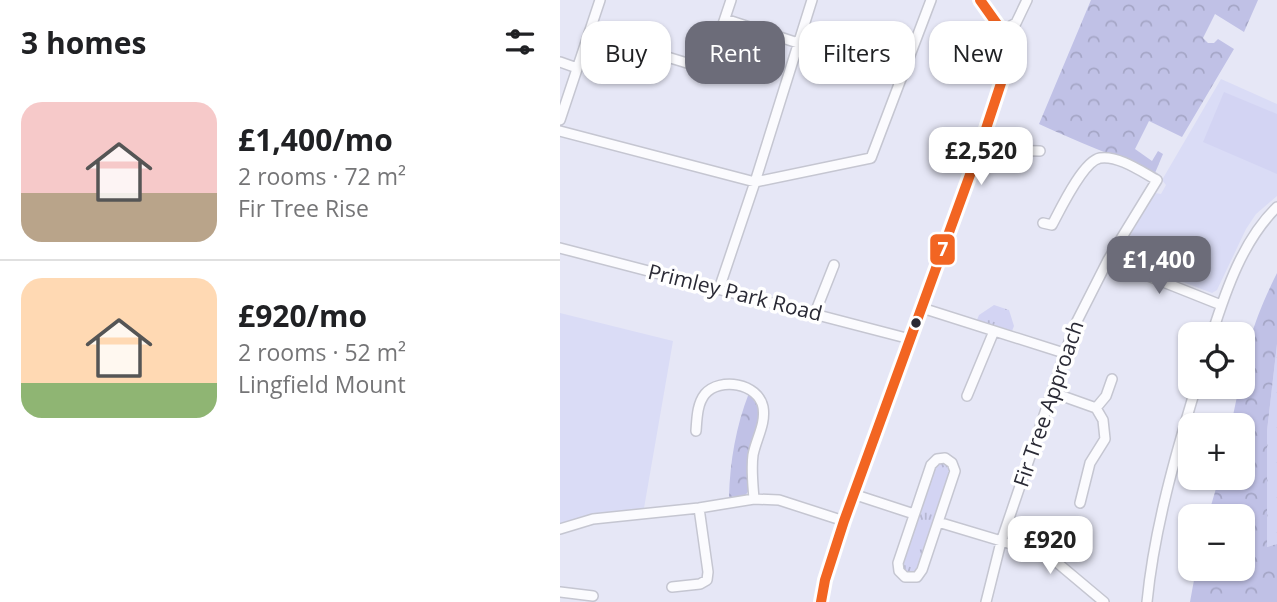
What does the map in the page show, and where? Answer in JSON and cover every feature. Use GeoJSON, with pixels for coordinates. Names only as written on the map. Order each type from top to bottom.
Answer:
{"type":"FeatureCollection","features":[{"type":"Feature","properties":{"kind":"street"},"geometry":{"type":"LineString","coordinates":[[593,21],[600,0]]}},
{"type":"Feature","properties":{"kind":"street"},"geometry":{"type":"LineString","coordinates":[[671,58],[700,67],[710,63],[731,0]]}},
{"type":"Feature","properties":{"kind":"street"},"geometry":{"type":"LineString","coordinates":[[719,289],[812,0]]}},
{"type":"Feature","properties":{"kind":"street"},"geometry":{"type":"LineString","coordinates":[[560,131],[755,182],[871,158],[930,0]]}},
{"type":"Feature","properties":{"kind":"street"},"geometry":{"type":"LineString","coordinates":[[980,0],[995,21]]}},
{"type":"Feature","properties":{"kind":"street"},"geometry":{"type":"LineString","coordinates":[[1017,21],[1027,0]]}},
{"type":"Feature","properties":{"kind":"street"},"geometry":{"type":"LineString","coordinates":[[725,19],[798,43]]}},
{"type":"Feature","properties":{"kind":"street"},"geometry":{"type":"LineString","coordinates":[[560,120],[581,56]]}},
{"type":"Feature","properties":{"kind":"street"},"geometry":{"type":"LineString","coordinates":[[560,62],[577,68]]}},
{"type":"Feature","properties":{"kind":"street"},"geometry":{"type":"LineString","coordinates":[[821,602],[825,580],[853,494],[1001,84]]}},
{"type":"Feature","properties":{"kind":"street"},"geometry":{"type":"LineString","coordinates":[[979,150],[1040,151]]}},
{"type":"Feature","properties":{"kind":"street","name":"Fir Tree Approach"},"geometry":{"type":"LineString","coordinates":[[986,602],[1001,542],[1080,314],[1108,260],[1157,180],[1111,159],[1094,160],[1073,187],[1052,225],[1043,223]]}},
{"type":"Feature","properties":{"kind":"street"},"geometry":{"type":"LineString","coordinates":[[1216,322],[1243,256],[1259,229],[1277,207]]}},
{"type":"Feature","properties":{"kind":"street","name":"Primley Park Road"},"geometry":{"type":"LineString","coordinates":[[560,248],[910,339]]}},
{"type":"Feature","properties":{"kind":"street"},"geometry":{"type":"LineString","coordinates":[[1108,260],[1222,305]]}},
{"type":"Feature","properties":{"kind":"street"},"geometry":{"type":"LineString","coordinates":[[815,313],[834,265]]}},
{"type":"Feature","properties":{"kind":"street"},"geometry":{"type":"LineString","coordinates":[[922,308],[1064,354]]}},
{"type":"Feature","properties":{"kind":"street"},"geometry":{"type":"LineString","coordinates":[[967,396],[994,331]]}},
{"type":"Feature","properties":{"kind":"street"},"geometry":{"type":"LineString","coordinates":[[1096,408],[1106,396],[1112,379]]}},
{"type":"Feature","properties":{"kind":"street"},"geometry":{"type":"LineString","coordinates":[[696,431],[701,401],[714,387],[733,384],[757,396],[764,409],[753,456],[754,499]]}},
{"type":"Feature","properties":{"kind":"street"},"geometry":{"type":"LineString","coordinates":[[1051,393],[1096,408],[1103,420],[1105,439],[1090,463],[1080,503]]}},
{"type":"Feature","properties":{"kind":"street"},"geometry":{"type":"LineString","coordinates":[[1147,602],[1168,488],[1193,399]]}},
{"type":"Feature","properties":{"kind":"street"},"geometry":{"type":"LineString","coordinates":[[945,458],[953,463],[955,471],[938,522],[920,574],[913,579],[905,578],[899,571],[898,563],[914,514],[931,465],[937,459],[945,458]]}},
{"type":"Feature","properties":{"kind":"street"},"geometry":{"type":"LineString","coordinates":[[853,494],[914,514]]}},
{"type":"Feature","properties":{"kind":"street"},"geometry":{"type":"LineString","coordinates":[[560,529],[593,519],[699,508],[754,499],[779,500],[844,521]]}},
{"type":"Feature","properties":{"kind":"street"},"geometry":{"type":"LineString","coordinates":[[672,587],[700,584],[706,580],[708,572],[699,508]]}},
{"type":"Feature","properties":{"kind":"street"},"geometry":{"type":"LineString","coordinates":[[938,522],[1048,555],[1104,602]]}},
{"type":"Feature","properties":{"kind":"street"},"geometry":{"type":"LineString","coordinates":[[560,592],[593,596]]}},
{"type":"Feature","properties":{"kind":"shaded area"},"geometry":{"type":"Polygon","coordinates":[[[1221,79],[1277,104],[1277,196],[1256,214],[1217,290],[1212,293],[1123,259],[1120,253],[1155,193],[1161,194],[1166,185],[1162,180],[1221,79]]]}},
{"type":"Feature","properties":{"kind":"shaded area"},"geometry":{"type":"Polygon","coordinates":[[[560,313],[673,341],[643,514],[560,529],[560,313]]]}},
{"type":"Feature","properties":{"kind":"green space"},"geometry":{"type":"Polygon","coordinates":[[[1091,0],[1258,0],[1244,32],[1215,14],[1203,38],[1208,43],[1214,43],[1218,39],[1234,49],[1182,137],[1149,121],[1135,149],[1152,161],[1158,151],[1163,154],[1155,173],[1039,124],[1091,0]]]}},
{"type":"Feature","properties":{"kind":"green space"},"geometry":{"type":"Polygon","coordinates":[[[1224,92],[1277,114],[1277,174],[1203,142],[1224,92]]]}},
{"type":"Feature","properties":{"kind":"green space"},"geometry":{"type":"Polygon","coordinates":[[[1277,273],[1277,344],[1267,431],[1267,547],[1277,544],[1277,602],[1190,602],[1194,581],[1255,581],[1255,504],[1211,504],[1216,490],[1255,490],[1255,413],[1234,413],[1236,399],[1255,399],[1255,326],[1277,273]]]}},
{"type":"Feature","properties":{"kind":"green space"},"geometry":{"type":"Polygon","coordinates":[[[994,305],[1009,310],[1014,326],[1012,331],[977,320],[979,315],[994,305]]]}},
{"type":"Feature","properties":{"kind":"green space"},"geometry":{"type":"Polygon","coordinates":[[[1277,344],[1277,544],[1267,547],[1267,431],[1277,344]]]}},
{"type":"Feature","properties":{"kind":"green space"},"geometry":{"type":"Polygon","coordinates":[[[749,393],[760,413],[749,452],[749,490],[745,496],[729,497],[734,444],[749,393]]]}},
{"type":"Feature","properties":{"kind":"green space"},"geometry":{"type":"Polygon","coordinates":[[[946,462],[951,469],[919,570],[915,574],[904,572],[902,564],[935,464],[946,462]]]}},
{"type":"Feature","properties":{"kind":"transit line","name":"7"},"geometry":{"type":"LineString","coordinates":[[821,602],[825,580],[844,521],[979,150],[1007,65],[1007,49],[1002,31],[980,0]]}}]}
